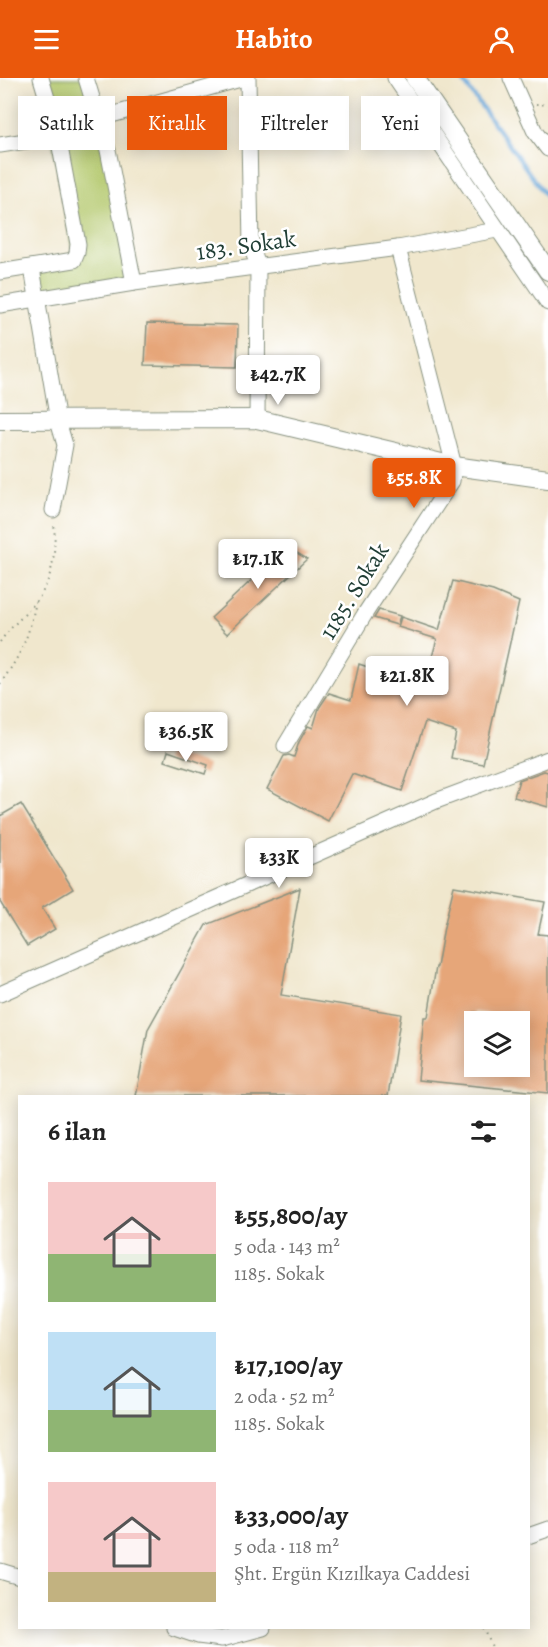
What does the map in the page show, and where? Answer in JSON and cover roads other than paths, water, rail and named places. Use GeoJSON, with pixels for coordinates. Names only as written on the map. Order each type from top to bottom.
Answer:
{"type":"FeatureCollection","features":[{"type":"Feature","properties":{"kind":"street"},"geometry":{"type":"LineString","coordinates":[[41,78],[46,96]]}},
{"type":"Feature","properties":{"kind":"street"},"geometry":{"type":"LineString","coordinates":[[86,78],[91,96]]}},
{"type":"Feature","properties":{"kind":"street"},"geometry":{"type":"LineString","coordinates":[[115,114],[244,78]]}},
{"type":"Feature","properties":{"kind":"street"},"geometry":{"type":"LineString","coordinates":[[248,78],[251,247],[258,265],[257,419]]}},
{"type":"Feature","properties":{"kind":"street"},"geometry":{"type":"LineString","coordinates":[[395,78],[548,303]]}},
{"type":"Feature","properties":{"kind":"street"},"geometry":{"type":"LineString","coordinates":[[415,78],[548,272]]}},
{"type":"Feature","properties":{"kind":"street"},"geometry":{"type":"LineString","coordinates":[[511,78],[535,132],[548,149]]}},
{"type":"Feature","properties":{"kind":"street"},"geometry":{"type":"LineString","coordinates":[[0,145],[18,142]]}},
{"type":"Feature","properties":{"kind":"street"},"geometry":{"type":"LineString","coordinates":[[0,272],[74,260],[78,244],[61,150]]}},
{"type":"Feature","properties":{"kind":"street"},"geometry":{"type":"LineString","coordinates":[[108,150],[134,283]]}},
{"type":"Feature","properties":{"kind":"street","name":"183. Sokak"},"geometry":{"type":"LineString","coordinates":[[0,305],[258,265],[398,248],[497,230]]}},
{"type":"Feature","properties":{"kind":"street"},"geometry":{"type":"LineString","coordinates":[[398,248],[454,466]]}},
{"type":"Feature","properties":{"kind":"street"},"geometry":{"type":"LineString","coordinates":[[32,268],[58,421],[65,445],[53,510]]}},
{"type":"Feature","properties":{"kind":"street"},"geometry":{"type":"LineString","coordinates":[[0,420],[257,419],[454,466],[548,479]]}},
{"type":"Feature","properties":{"kind":"street","name":"1185. Sokak"},"geometry":{"type":"LineString","coordinates":[[285,746],[366,612],[452,481],[454,466]]}},
{"type":"Feature","properties":{"kind":"street"},"geometry":{"type":"LineString","coordinates":[[0,994],[436,801],[548,759]]}},
{"type":"Feature","properties":{"kind":"street"},"geometry":{"type":"LineString","coordinates":[[530,1535],[548,1529]]}},
{"type":"Feature","properties":{"kind":"street"},"geometry":{"type":"LineString","coordinates":[[0,1571],[18,1576]]}},
{"type":"Feature","properties":{"kind":"street"},"geometry":{"type":"LineString","coordinates":[[177,1629],[198,1636],[222,1638],[259,1629]]}},
{"type":"Feature","properties":{"kind":"waterway"},"geometry":{"type":"LineString","coordinates":[[461,78],[548,199]]}}]}
